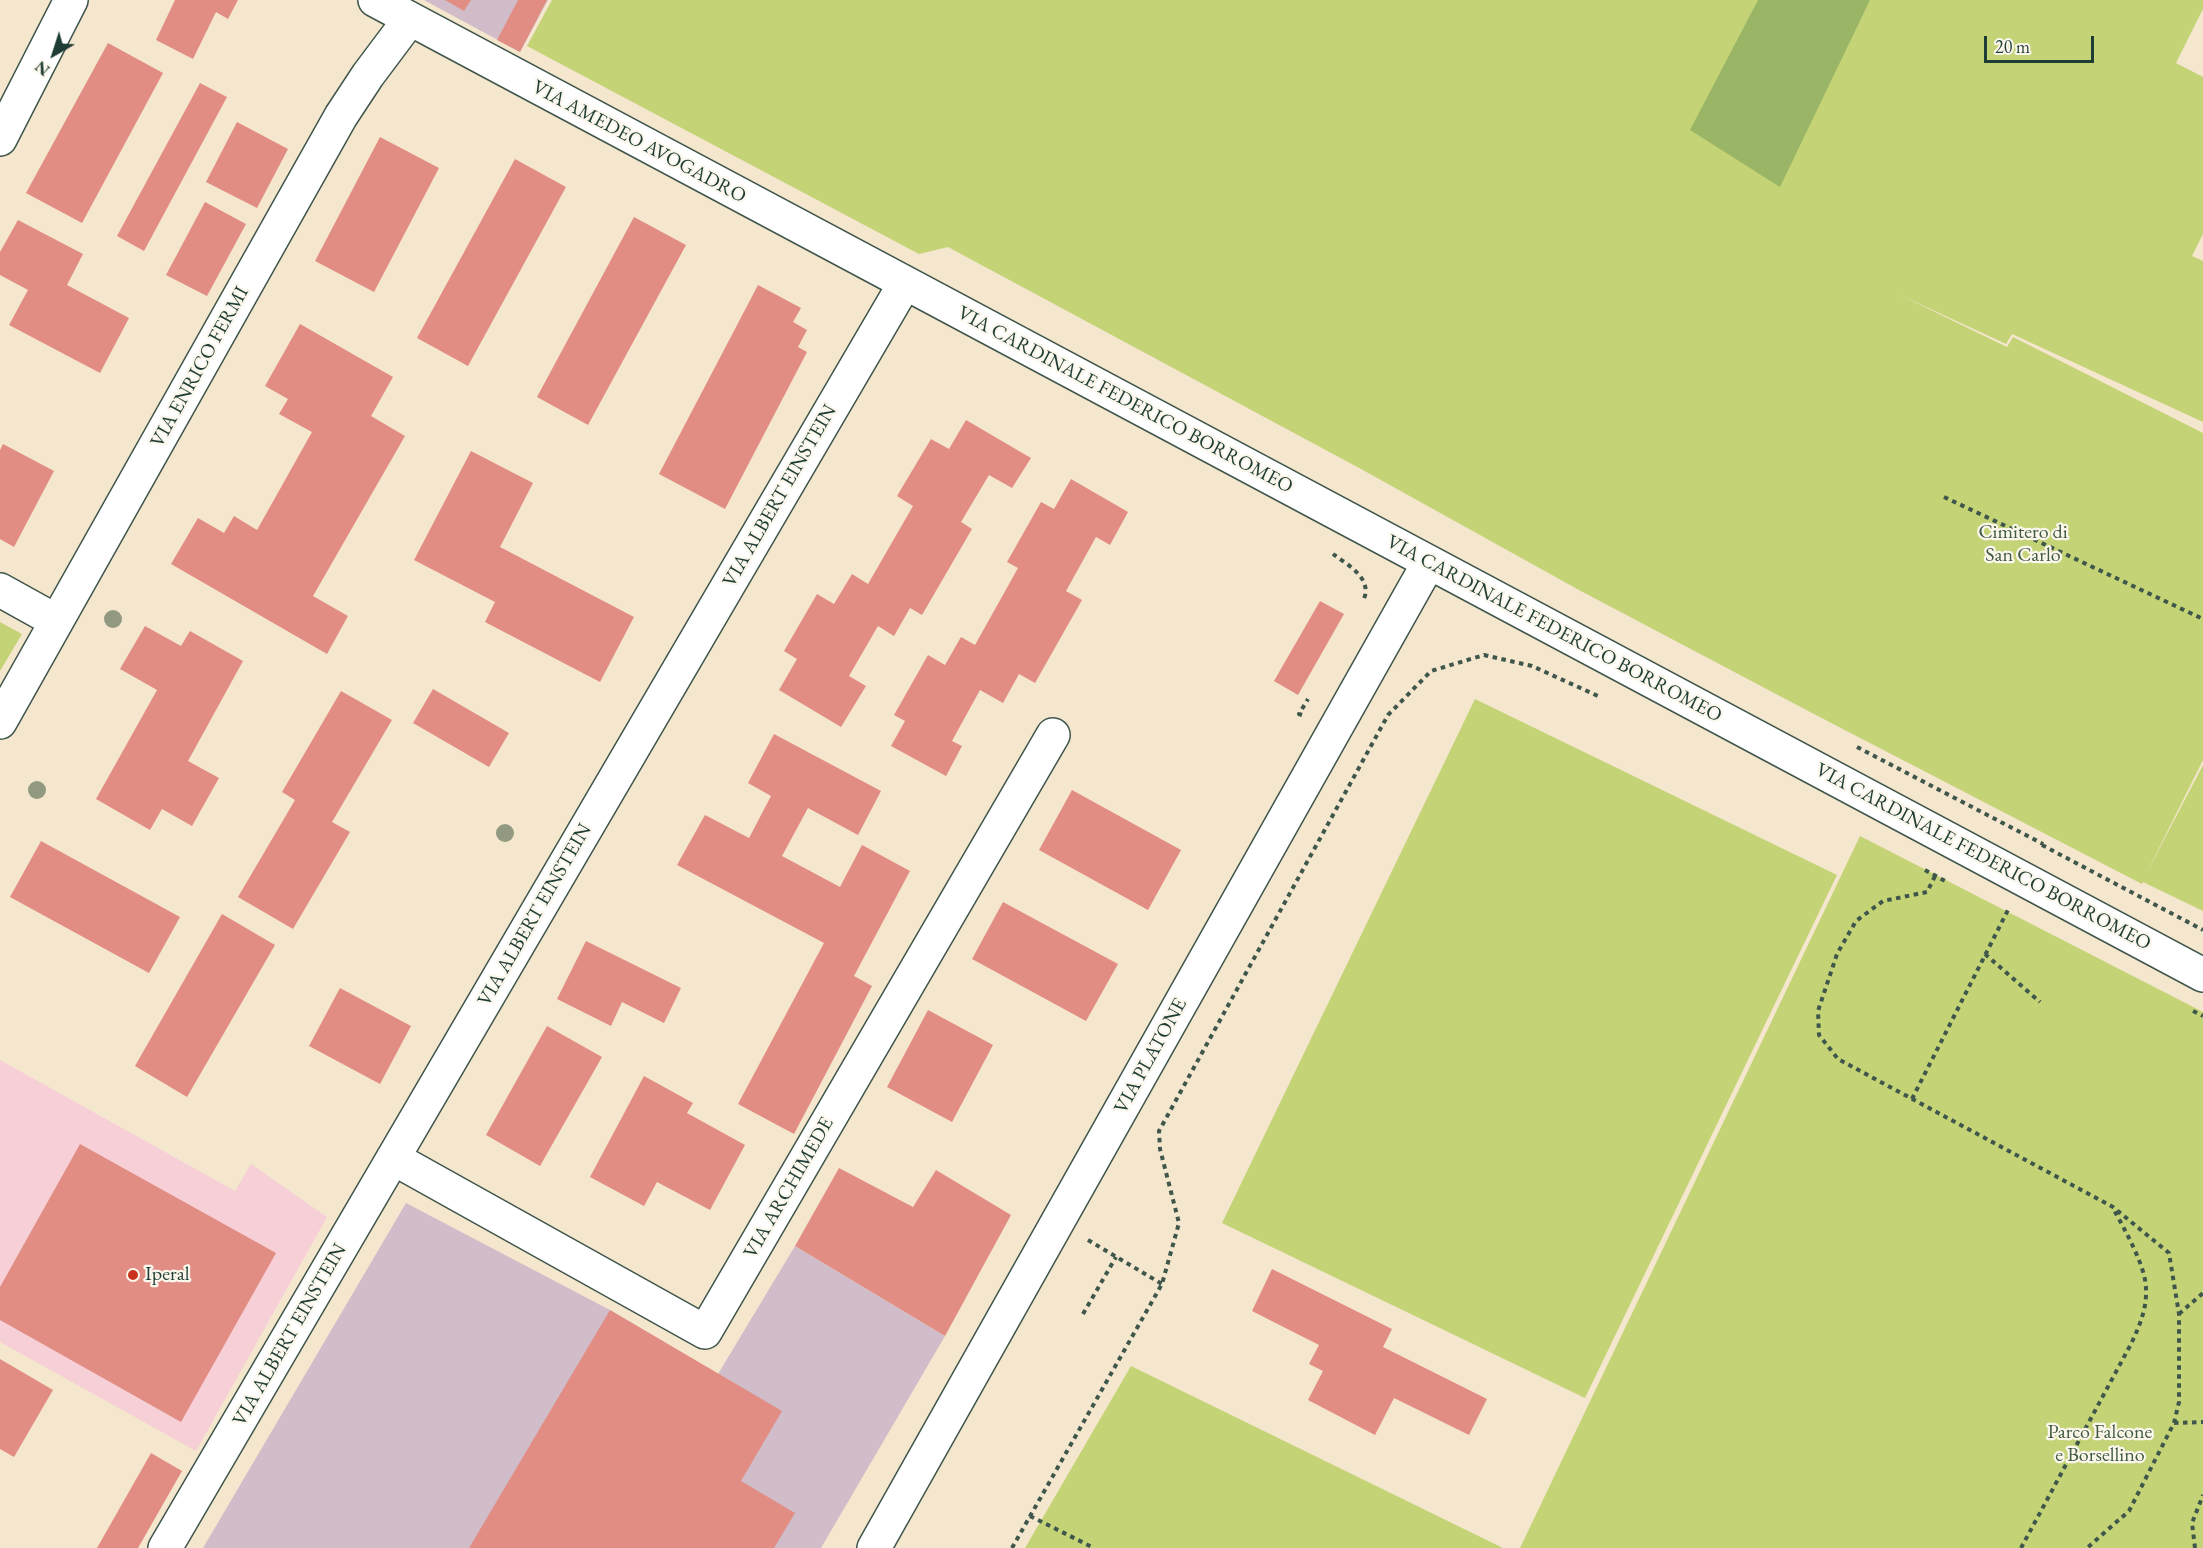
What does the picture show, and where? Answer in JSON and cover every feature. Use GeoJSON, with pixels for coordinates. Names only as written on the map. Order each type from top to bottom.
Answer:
{"type":"FeatureCollection","features":[{"type":"Feature","properties":{"kind":"street"},"geometry":{"type":"LineString","coordinates":[[0,139],[71,0]]}},
{"type":"Feature","properties":{"kind":"street","name":"VIA AMEDEO AVOGADRO"},"geometry":{"type":"LineString","coordinates":[[375,0],[905,283]]}},
{"type":"Feature","properties":{"kind":"street","name":"VIA ENRICO FERMI"},"geometry":{"type":"LineString","coordinates":[[0,722],[341,116],[410,19]]}},
{"type":"Feature","properties":{"kind":"street","name":"VIA CARDINALE FEDERICO BORROMEO"},"geometry":{"type":"LineString","coordinates":[[905,283],[1428,564],[1649,679],[2203,975]]}},
{"type":"Feature","properties":{"kind":"street","name":"VIA ALBERT EINSTEIN"},"geometry":{"type":"LineString","coordinates":[[165,1548],[905,283]]}},
{"type":"Feature","properties":{"kind":"street","name":"VIA PLATONE"},"geometry":{"type":"LineString","coordinates":[[874,1548],[1428,564]]}},
{"type":"Feature","properties":{"kind":"street"},"geometry":{"type":"LineString","coordinates":[[0,590],[56,621]]}},
{"type":"Feature","properties":{"kind":"street","name":"VIA ARCHIMEDE"},"geometry":{"type":"LineString","coordinates":[[393,1158],[705,1332],[1053,735]]}},
{"type":"Feature","properties":{"kind":"path"},"geometry":{"type":"LineString","coordinates":[[1944,497],[2203,620]]}},
{"type":"Feature","properties":{"kind":"path"},"geometry":{"type":"LineString","coordinates":[[1340,515],[1330,552],[1361,576],[1365,586],[1365,597],[1360,608]]}},
{"type":"Feature","properties":{"kind":"path"},"geometry":{"type":"LineString","coordinates":[[1012,1548],[1162,1284],[1179,1223],[1160,1149],[1159,1131],[1388,715],[1431,671],[1484,655],[1532,666],[1602,698]]}},
{"type":"Feature","properties":{"kind":"path"},"geometry":{"type":"LineString","coordinates":[[1310,695],[1299,714],[1369,748]]}},
{"type":"Feature","properties":{"kind":"path"},"geometry":{"type":"LineString","coordinates":[[1935,876],[1927,892],[1883,901],[1856,921],[1837,954],[1818,1011],[1819,1035],[1838,1059],[2113,1207],[2169,1253],[2179,1314],[2179,1402],[2174,1423],[2129,1511],[2087,1548]]}},
{"type":"Feature","properties":{"kind":"path"},"geometry":{"type":"LineString","coordinates":[[1912,1099],[1984,954],[2024,880]]}},
{"type":"Feature","properties":{"kind":"path"},"geometry":{"type":"LineString","coordinates":[[1984,954],[2040,1002]]}},
{"type":"Feature","properties":{"kind":"path"},"geometry":{"type":"LineString","coordinates":[[2021,1548],[2131,1344],[2142,1319],[2146,1288],[2134,1248],[2113,1207]]}},
{"type":"Feature","properties":{"kind":"path"},"geometry":{"type":"LineString","coordinates":[[1057,1223],[1162,1284]]}},
{"type":"Feature","properties":{"kind":"path"},"geometry":{"type":"LineString","coordinates":[[1083,1314],[1116,1257]]}},
{"type":"Feature","properties":{"kind":"path"},"geometry":{"type":"LineString","coordinates":[[2179,1314],[2203,1293]]}},
{"type":"Feature","properties":{"kind":"path"},"geometry":{"type":"LineString","coordinates":[[2174,1423],[2203,1422]]}},
{"type":"Feature","properties":{"kind":"path"},"geometry":{"type":"LineString","coordinates":[[2195,1548],[2192,1523],[2203,1495]]}},
{"type":"Feature","properties":{"kind":"path"},"geometry":{"type":"LineString","coordinates":[[1030,1516],[1094,1548]]}},
{"type":"Feature","properties":{"kind":"shaded area"},"geometry":{"type":"Polygon","coordinates":[[[424,0],[548,0],[520,52],[424,0]]]}},
{"type":"Feature","properties":{"kind":"shaded area"},"geometry":{"type":"Polygon","coordinates":[[[0,1060],[235,1191],[251,1164],[327,1217],[196,1451],[0,1342],[0,1060]]]}},
{"type":"Feature","properties":{"kind":"shaded area"},"geometry":{"type":"Polygon","coordinates":[[[406,1203],[610,1310],[718,1374],[795,1246],[945,1336],[821,1548],[203,1548],[406,1203]]]}},
{"type":"Feature","properties":{"kind":"green space","name":"Cimitero di San Carlo"},"geometry":{"type":"Polygon","coordinates":[[[552,0],[2203,0],[2203,9],[2176,63],[2203,77],[2203,234],[2192,256],[2203,261],[2203,422],[2012,334],[2006,344],[1896,293],[2007,347],[2013,337],[2203,433],[2203,760],[2145,876],[2203,765],[2203,911],[2143,882],[2142,884],[1579,590],[1361,469],[948,247],[919,254],[527,46],[552,0]]]}},
{"type":"Feature","properties":{"kind":"green space"},"geometry":{"type":"Polygon","coordinates":[[[1758,0],[1870,0],[1780,187],[1690,130],[1758,0]]]}},
{"type":"Feature","properties":{"kind":"green space"},"geometry":{"type":"Polygon","coordinates":[[[0,622],[22,634],[0,671],[0,622]]]}},
{"type":"Feature","properties":{"kind":"green space"},"geometry":{"type":"Polygon","coordinates":[[[1475,699],[1837,875],[1585,1398],[1222,1223],[1475,699]]]}},
{"type":"Feature","properties":{"kind":"green space","name":"Parco Falcone e Borsellino"},"geometry":{"type":"Polygon","coordinates":[[[1860,836],[2203,1012],[2203,1548],[1520,1548],[1860,836]]]}},
{"type":"Feature","properties":{"kind":"green space"},"geometry":{"type":"Polygon","coordinates":[[[1131,1366],[1503,1548],[1025,1548],[1131,1366]]]}},
{"type":"Feature","properties":{"kind":"building"},"geometry":{"type":"Polygon","coordinates":[[[175,0],[238,0],[228,19],[216,12],[193,59],[156,40],[175,0]]]}},
{"type":"Feature","properties":{"kind":"building"},"geometry":{"type":"Polygon","coordinates":[[[445,0],[471,0],[464,11],[445,0]]]}},
{"type":"Feature","properties":{"kind":"building"},"geometry":{"type":"Polygon","coordinates":[[[518,0],[547,0],[520,52],[497,40],[518,0]]]}},
{"type":"Feature","properties":{"kind":"building"},"geometry":{"type":"Polygon","coordinates":[[[108,43],[163,73],[82,223],[26,193],[108,43]]]}},
{"type":"Feature","properties":{"kind":"building"},"geometry":{"type":"Polygon","coordinates":[[[200,83],[227,97],[144,251],[117,236],[200,83]]]}},
{"type":"Feature","properties":{"kind":"building"},"geometry":{"type":"Polygon","coordinates":[[[237,122],[288,149],[257,208],[206,182],[237,122]]]}},
{"type":"Feature","properties":{"kind":"building"},"geometry":{"type":"Polygon","coordinates":[[[380,137],[439,168],[374,292],[315,261],[380,137]]]}},
{"type":"Feature","properties":{"kind":"building"},"geometry":{"type":"Polygon","coordinates":[[[515,159],[566,187],[468,366],[417,338],[515,159]]]}},
{"type":"Feature","properties":{"kind":"building"},"geometry":{"type":"Polygon","coordinates":[[[205,202],[246,224],[207,296],[166,275],[205,202]]]}},
{"type":"Feature","properties":{"kind":"building"},"geometry":{"type":"Polygon","coordinates":[[[634,217],[686,245],[588,425],[537,397],[634,217]]]}},
{"type":"Feature","properties":{"kind":"building"},"geometry":{"type":"Polygon","coordinates":[[[18,220],[83,254],[67,285],[129,318],[100,373],[9,325],[28,290],[0,275],[0,252],[18,220]]]}},
{"type":"Feature","properties":{"kind":"building"},"geometry":{"type":"Polygon","coordinates":[[[758,285],[801,308],[793,322],[807,330],[798,347],[807,352],[725,509],[659,474],[758,285]]]}},
{"type":"Feature","properties":{"kind":"building"},"geometry":{"type":"Polygon","coordinates":[[[300,324],[393,377],[371,416],[405,436],[313,596],[348,616],[327,654],[171,564],[198,518],[224,533],[234,516],[257,530],[312,432],[279,414],[288,399],[265,386],[300,324]]]}},
{"type":"Feature","properties":{"kind":"building"},"geometry":{"type":"Polygon","coordinates":[[[966,420],[1031,458],[1012,488],[989,475],[961,522],[972,529],[922,615],[910,608],[894,636],[878,626],[849,676],[866,686],[841,727],[779,690],[797,659],[784,651],[817,594],[834,604],[852,574],[868,584],[913,506],[897,496],[931,439],[949,449],[966,420]]]}},
{"type":"Feature","properties":{"kind":"building"},"geometry":{"type":"Polygon","coordinates":[[[3,444],[54,471],[14,547],[0,539],[0,450],[3,444]]]}},
{"type":"Feature","properties":{"kind":"building"},"geometry":{"type":"Polygon","coordinates":[[[471,451],[533,483],[500,547],[634,617],[600,682],[485,622],[495,602],[414,560],[471,451]]]}},
{"type":"Feature","properties":{"kind":"building"},"geometry":{"type":"Polygon","coordinates":[[[1071,479],[1128,512],[1110,545],[1096,537],[1066,591],[1082,600],[1035,683],[1019,674],[1003,703],[980,690],[952,741],[962,746],[946,776],[891,746],[905,721],[894,715],[928,655],[945,665],[961,637],[975,645],[1018,568],[1007,562],[1041,502],[1054,509],[1071,479]]]}},
{"type":"Feature","properties":{"kind":"building"},"geometry":{"type":"Polygon","coordinates":[[[1320,601],[1344,614],[1298,695],[1274,681],[1320,601]]]}},
{"type":"Feature","properties":{"kind":"building"},"geometry":{"type":"Polygon","coordinates":[[[145,626],[181,646],[190,631],[243,661],[188,761],[219,778],[192,826],[162,809],[150,830],[96,799],[157,690],[120,669],[145,626]]]}},
{"type":"Feature","properties":{"kind":"building"},"geometry":{"type":"Polygon","coordinates":[[[433,689],[509,733],[489,767],[413,723],[433,689]]]}},
{"type":"Feature","properties":{"kind":"building"},"geometry":{"type":"Polygon","coordinates":[[[341,691],[392,720],[332,822],[350,832],[293,929],[238,897],[295,800],[282,792],[341,691]]]}},
{"type":"Feature","properties":{"kind":"building"},"geometry":{"type":"Polygon","coordinates":[[[774,734],[881,791],[858,835],[808,808],[782,856],[840,887],[862,845],[910,871],[854,976],[872,986],[794,1134],[738,1104],[824,943],[677,865],[705,815],[749,838],[771,796],[748,783],[774,734]]]}},
{"type":"Feature","properties":{"kind":"building"},"geometry":{"type":"Polygon","coordinates":[[[1072,790],[1181,850],[1148,910],[1039,850],[1072,790]]]}},
{"type":"Feature","properties":{"kind":"building"},"geometry":{"type":"Polygon","coordinates":[[[41,841],[180,917],[149,973],[10,897],[41,841]]]}},
{"type":"Feature","properties":{"kind":"building"},"geometry":{"type":"Polygon","coordinates":[[[1003,902],[1118,964],[1086,1021],[972,959],[1003,902]]]}},
{"type":"Feature","properties":{"kind":"building"},"geometry":{"type":"Polygon","coordinates":[[[222,914],[275,945],[187,1097],[135,1066],[222,914]]]}},
{"type":"Feature","properties":{"kind":"building"},"geometry":{"type":"Polygon","coordinates":[[[586,941],[681,988],[664,1023],[622,1002],[611,1026],[557,999],[586,941]]]}},
{"type":"Feature","properties":{"kind":"building"},"geometry":{"type":"Polygon","coordinates":[[[340,988],[411,1026],[380,1084],[309,1046],[340,988]]]}},
{"type":"Feature","properties":{"kind":"building"},"geometry":{"type":"Polygon","coordinates":[[[928,1010],[993,1045],[952,1122],[887,1087],[928,1010]]]}},
{"type":"Feature","properties":{"kind":"building"},"geometry":{"type":"Polygon","coordinates":[[[547,1026],[602,1057],[540,1166],[486,1135],[547,1026]]]}},
{"type":"Feature","properties":{"kind":"building"},"geometry":{"type":"Polygon","coordinates":[[[644,1076],[693,1103],[687,1113],[745,1145],[710,1210],[657,1182],[644,1206],[590,1177],[644,1076]]]}},
{"type":"Feature","properties":{"kind":"building"},"geometry":{"type":"Polygon","coordinates":[[[80,1144],[276,1253],[181,1422],[0,1320],[0,1287],[80,1144]]]}},
{"type":"Feature","properties":{"kind":"building"},"geometry":{"type":"Polygon","coordinates":[[[839,1168],[913,1207],[936,1170],[1011,1215],[945,1336],[795,1246],[839,1168]]]}},
{"type":"Feature","properties":{"kind":"building"},"geometry":{"type":"Polygon","coordinates":[[[1272,1269],[1392,1329],[1383,1347],[1487,1399],[1469,1435],[1394,1398],[1375,1435],[1308,1400],[1323,1371],[1309,1364],[1319,1345],[1252,1311],[1272,1269]]]}},
{"type":"Feature","properties":{"kind":"building"},"geometry":{"type":"Polygon","coordinates":[[[610,1310],[782,1411],[741,1481],[795,1513],[774,1548],[469,1548],[610,1310]]]}},
{"type":"Feature","properties":{"kind":"building"},"geometry":{"type":"Polygon","coordinates":[[[0,1359],[53,1390],[14,1457],[0,1449],[0,1359]]]}},
{"type":"Feature","properties":{"kind":"building"},"geometry":{"type":"Polygon","coordinates":[[[151,1453],[182,1471],[138,1548],[97,1548],[151,1453]]]}},
{"type":"Feature","properties":{"kind":"place","name":"Iperal"},"geometry":{"type":"Point","coordinates":[133,1275]}}]}
